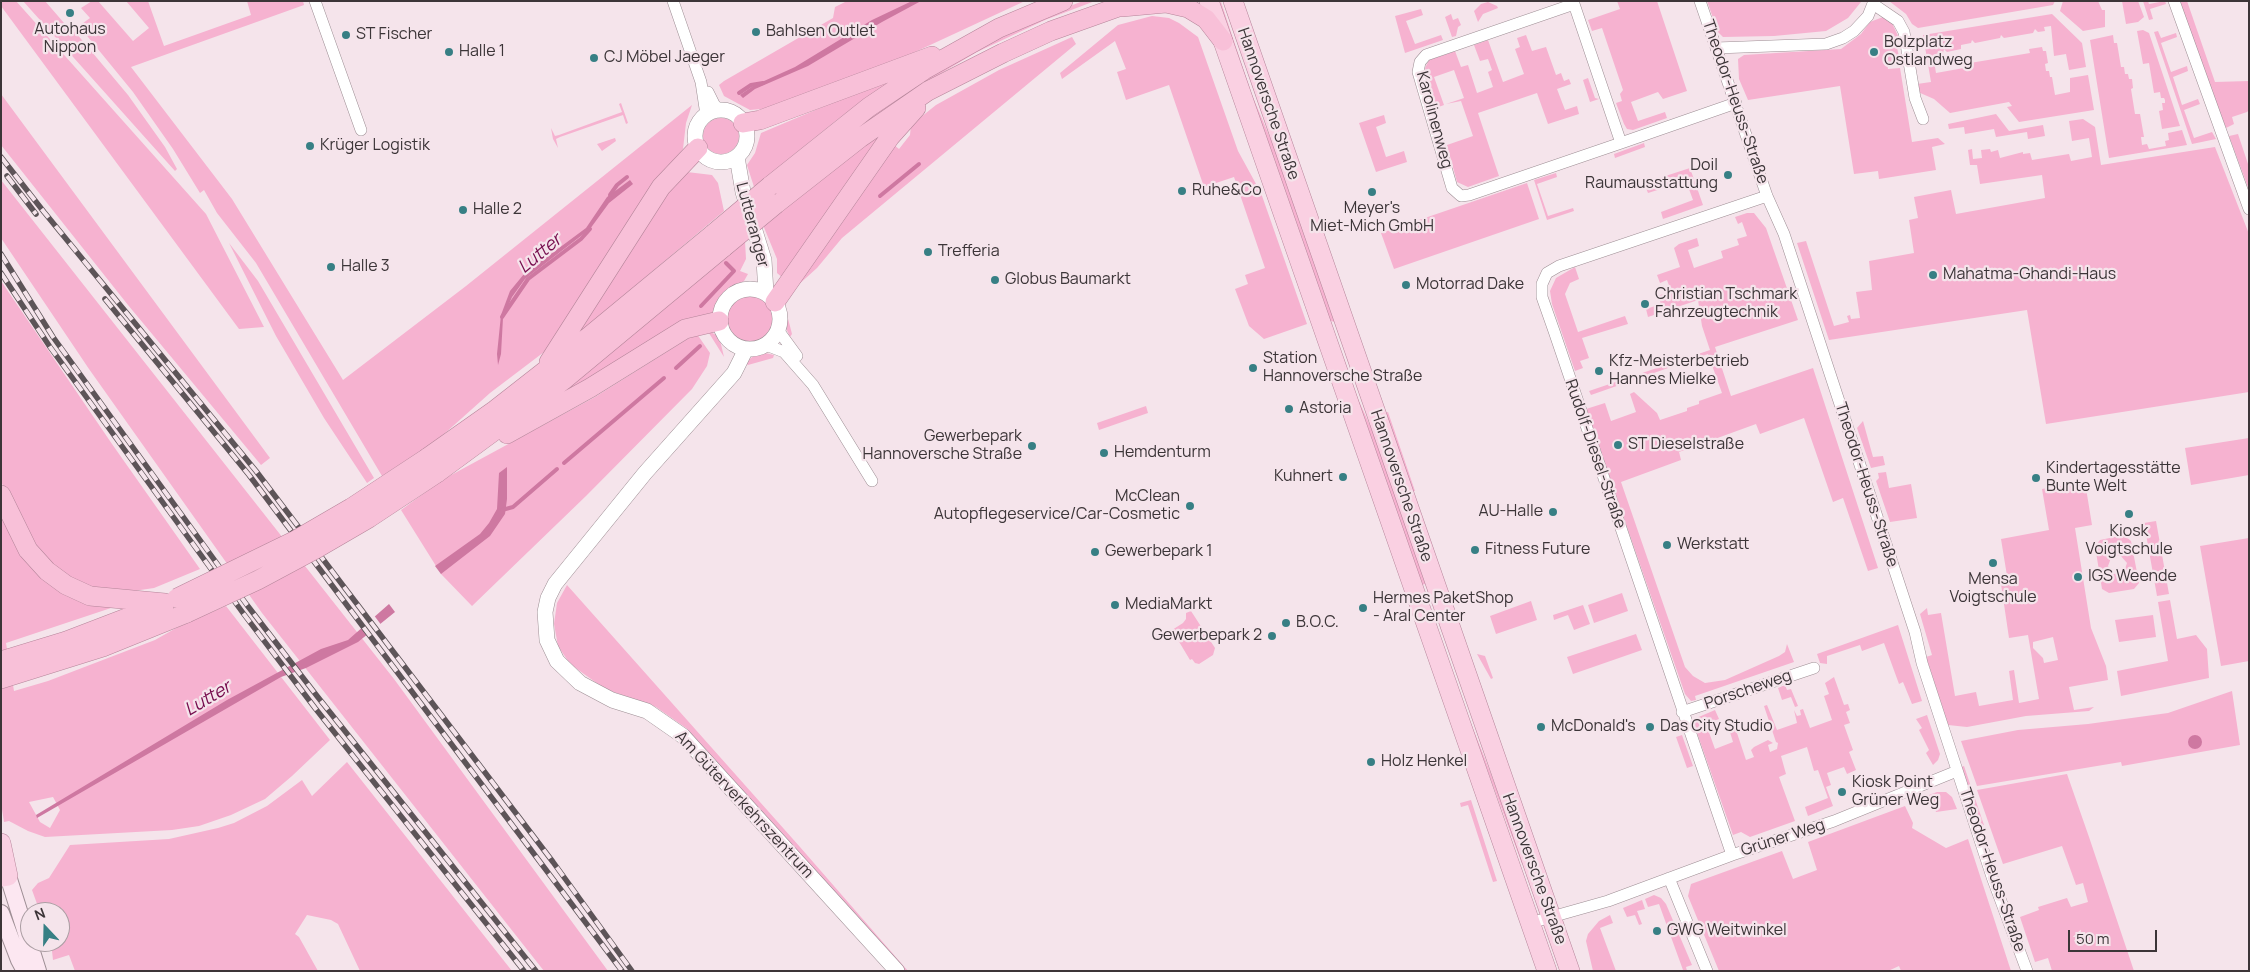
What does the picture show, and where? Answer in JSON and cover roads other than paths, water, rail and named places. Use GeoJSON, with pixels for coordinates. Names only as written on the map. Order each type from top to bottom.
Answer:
{"type":"FeatureCollection","features":[{"type":"Feature","properties":{"kind":"highway"},"geometry":{"type":"LineString","coordinates":[[744,123],[770,117],[986,34],[1063,1]]}},
{"type":"Feature","properties":{"kind":"highway"},"geometry":{"type":"LineString","coordinates":[[432,466],[495,410],[587,338],[719,241],[776,204],[860,138],[910,102],[942,84],[1052,31],[1127,4],[1166,3],[1188,8],[1206,19],[1223,41]]}},
{"type":"Feature","properties":{"kind":"highway"},"geometry":{"type":"LineString","coordinates":[[468,452],[531,405],[719,241],[770,186],[869,107],[924,70],[986,34]]}},
{"type":"Feature","properties":{"kind":"highway"},"geometry":{"type":"LineString","coordinates":[[770,298],[890,137],[908,116],[942,84]]}},
{"type":"Feature","properties":{"kind":"highway"},"geometry":{"type":"LineString","coordinates":[[542,374],[661,187],[698,148]]}},
{"type":"Feature","properties":{"kind":"highway"},"geometry":{"type":"LineString","coordinates":[[6,669],[103,647],[358,504],[432,466],[492,442],[549,412],[684,329],[719,321]]}},
{"type":"Feature","properties":{"kind":"highway"},"geometry":{"type":"LineString","coordinates":[[531,405],[587,338]]}},
{"type":"Feature","properties":{"kind":"highway"},"geometry":{"type":"LineString","coordinates":[[1,495],[28,550],[47,571],[66,585],[90,596],[176,605]]}},
{"type":"Feature","properties":{"kind":"main road","name":"Hannoversche Straße"},"geometry":{"type":"LineString","coordinates":[[1209,1],[1547,971]]}},
{"type":"Feature","properties":{"kind":"main road","name":"Hannoversche Straße"},"geometry":{"type":"LineString","coordinates":[[1232,1],[1570,971]]}},
{"type":"Feature","properties":{"kind":"main road"},"geometry":{"type":"LineString","coordinates":[[2,851],[4,876],[38,971]]}},
{"type":"Feature","properties":{"kind":"main road"},"geometry":{"type":"LineString","coordinates":[[1,913],[25,971]]}},
{"type":"Feature","properties":{"kind":"street"},"geometry":{"type":"LineString","coordinates":[[315,1],[361,130]]}},
{"type":"Feature","properties":{"kind":"street"},"geometry":{"type":"LineString","coordinates":[[673,1],[713,112]]}},
{"type":"Feature","properties":{"kind":"street","name":"Theodor-Heuss-Straße"},"geometry":{"type":"LineString","coordinates":[[1700,1],[1767,196],[1784,234],[1915,632],[1922,663],[1957,771],[1992,877],[2027,971]]}},
{"type":"Feature","properties":{"kind":"street"},"geometry":{"type":"LineString","coordinates":[[2174,1],[2249,209]]}},
{"type":"Feature","properties":{"kind":"street"},"geometry":{"type":"LineString","coordinates":[[1716,48],[1826,44],[1843,38],[1854,31],[1868,16],[1873,2],[1898,21],[1904,32],[1916,98],[1923,119]]}},
{"type":"Feature","properties":{"kind":"street","name":"Karolinenweg"},"geometry":{"type":"LineString","coordinates":[[1621,143],[1574,4],[1426,55],[1420,62],[1418,72],[1452,188],[1461,196],[1469,195],[1621,143],[1736,103]]}},
{"type":"Feature","properties":{"kind":"street"},"geometry":{"type":"LineString","coordinates":[[713,112],[731,112],[744,123],[747,132],[743,150],[730,159],[708,159],[698,148],[695,139],[696,129],[700,120],[713,112]]}},
{"type":"Feature","properties":{"kind":"street","name":"Lutteranger"},"geometry":{"type":"LineString","coordinates":[[730,159],[764,260],[770,298],[780,315],[778,330]]}},
{"type":"Feature","properties":{"kind":"street","name":"Lutteranger"},"geometry":{"type":"LineString","coordinates":[[730,159],[733,182],[756,239],[756,272],[748,289]]}},
{"type":"Feature","properties":{"kind":"street","name":"Rudolf-Diesel-Straße"},"geometry":{"type":"LineString","coordinates":[[1732,855],[1542,297],[1542,284],[1547,273],[1560,266],[1767,196]]}},
{"type":"Feature","properties":{"kind":"street","name":"Lutteranger"},"geometry":{"type":"LineString","coordinates":[[719,321],[724,303],[739,291],[748,289],[770,298]]}},
{"type":"Feature","properties":{"kind":"street"},"geometry":{"type":"LineString","coordinates":[[719,321],[724,336],[732,344],[746,349],[756,349],[766,344],[778,330],[801,361],[813,385],[872,481]]}},
{"type":"Feature","properties":{"kind":"street"},"geometry":{"type":"LineString","coordinates":[[725,384],[732,344]]}},
{"type":"Feature","properties":{"kind":"street"},"geometry":{"type":"LineString","coordinates":[[766,344],[784,352],[813,385]]}},
{"type":"Feature","properties":{"kind":"street","name":"Am Güterverkehrszentrum"},"geometry":{"type":"LineString","coordinates":[[746,349],[734,373],[674,439],[563,573],[551,592],[546,605],[544,626],[547,640],[557,661],[580,683],[612,700],[647,711],[683,736],[897,971]]}},
{"type":"Feature","properties":{"kind":"street","name":"Porscheweg"},"geometry":{"type":"LineString","coordinates":[[1682,712],[1814,668]]}},
{"type":"Feature","properties":{"kind":"street","name":"Grüner Weg"},"geometry":{"type":"LineString","coordinates":[[1531,926],[1596,909],[1608,901],[1732,855],[1834,821],[1957,771]]}},
{"type":"Feature","properties":{"kind":"street"},"geometry":{"type":"LineString","coordinates":[[1669,878],[1707,971]]}},
{"type":"Feature","properties":{"kind":"waterway","name":"Lutter"},"geometry":{"type":"LineString","coordinates":[[739,93],[751,85],[763,83]]}},
{"type":"Feature","properties":{"kind":"waterway"},"geometry":{"type":"LineString","coordinates":[[880,196],[919,164]]}},
{"type":"Feature","properties":{"kind":"waterway"},"geometry":{"type":"LineString","coordinates":[[610,195],[617,185],[627,177]]}},
{"type":"Feature","properties":{"kind":"waterway","name":"Lutter"},"geometry":{"type":"LineString","coordinates":[[502,317],[528,279],[581,239],[590,229]]}},
{"type":"Feature","properties":{"kind":"waterway"},"geometry":{"type":"LineString","coordinates":[[701,306],[734,271],[726,263]]}},
{"type":"Feature","properties":{"kind":"waterway"},"geometry":{"type":"LineString","coordinates":[[676,368],[700,346]]}},
{"type":"Feature","properties":{"kind":"waterway"},"geometry":{"type":"LineString","coordinates":[[564,463],[664,378]]}},
{"type":"Feature","properties":{"kind":"waterway"},"geometry":{"type":"LineString","coordinates":[[502,510],[513,507],[557,469]]}},
{"type":"Feature","properties":{"kind":"railway"},"geometry":{"type":"LineString","coordinates":[[1,157],[256,471],[553,862],[632,971]]}},
{"type":"Feature","properties":{"kind":"railway"},"geometry":{"type":"LineString","coordinates":[[7,176],[36,214]]}},
{"type":"Feature","properties":{"kind":"railway"},"geometry":{"type":"LineString","coordinates":[[1,254],[53,337],[247,605],[536,971]]}},
{"type":"Feature","properties":{"kind":"railway"},"geometry":{"type":"LineString","coordinates":[[1,273],[50,347],[243,613],[315,708],[524,971]]}},
{"type":"Feature","properties":{"kind":"railway"},"geometry":{"type":"LineString","coordinates":[[105,299],[249,475],[622,971]]}},
{"type":"Feature","properties":{"kind":"place","name":"Autohaus Nippon"},"geometry":{"type":"Point","coordinates":[70,13]}},
{"type":"Feature","properties":{"kind":"place","name":"Bahlsen Outlet"},"geometry":{"type":"Point","coordinates":[756,32]}},
{"type":"Feature","properties":{"kind":"place","name":"ST Fischer"},"geometry":{"type":"Point","coordinates":[346,35]}},
{"type":"Feature","properties":{"kind":"place","name":"Halle 1"},"geometry":{"type":"Point","coordinates":[449,52]}},
{"type":"Feature","properties":{"kind":"place","name":"Bolzplatz Ostlandweg"},"geometry":{"type":"Point","coordinates":[1874,52]}},
{"type":"Feature","properties":{"kind":"place","name":"CJ Möbel Jaeger"},"geometry":{"type":"Point","coordinates":[594,58]}},
{"type":"Feature","properties":{"kind":"place","name":"Krüger Logistik"},"geometry":{"type":"Point","coordinates":[310,146]}},
{"type":"Feature","properties":{"kind":"place","name":"Doil Raumausstattung"},"geometry":{"type":"Point","coordinates":[1728,175]}},
{"type":"Feature","properties":{"kind":"place","name":"Ruhe&Co"},"geometry":{"type":"Point","coordinates":[1182,191]}},
{"type":"Feature","properties":{"kind":"place","name":"Meyer's Miet-Mich GmbH"},"geometry":{"type":"Point","coordinates":[1372,192]}},
{"type":"Feature","properties":{"kind":"place","name":"Halle 2"},"geometry":{"type":"Point","coordinates":[463,210]}},
{"type":"Feature","properties":{"kind":"place","name":"Trefferia"},"geometry":{"type":"Point","coordinates":[928,252]}},
{"type":"Feature","properties":{"kind":"place","name":"Halle 3"},"geometry":{"type":"Point","coordinates":[331,267]}},
{"type":"Feature","properties":{"kind":"place","name":"Mahatma-Ghandi-Haus"},"geometry":{"type":"Point","coordinates":[1933,275]}},
{"type":"Feature","properties":{"kind":"place","name":"Globus Baumarkt"},"geometry":{"type":"Point","coordinates":[995,280]}},
{"type":"Feature","properties":{"kind":"place","name":"Motorrad Dake"},"geometry":{"type":"Point","coordinates":[1406,285]}},
{"type":"Feature","properties":{"kind":"place","name":"Christian Tschmark Fahrzeugtechnik"},"geometry":{"type":"Point","coordinates":[1645,304]}},
{"type":"Feature","properties":{"kind":"place","name":"Station Hannoversche Straße"},"geometry":{"type":"Point","coordinates":[1253,368]}},
{"type":"Feature","properties":{"kind":"place","name":"Kfz-Meisterbetrieb Hannes Mielke"},"geometry":{"type":"Point","coordinates":[1599,371]}},
{"type":"Feature","properties":{"kind":"place","name":"Astoria"},"geometry":{"type":"Point","coordinates":[1289,409]}},
{"type":"Feature","properties":{"kind":"place","name":"ST Dieselstraße"},"geometry":{"type":"Point","coordinates":[1618,445]}},
{"type":"Feature","properties":{"kind":"place","name":"Gewerbepark Hannoversche Straße"},"geometry":{"type":"Point","coordinates":[1032,446]}},
{"type":"Feature","properties":{"kind":"place","name":"Hemdenturm"},"geometry":{"type":"Point","coordinates":[1104,453]}},
{"type":"Feature","properties":{"kind":"place","name":"Kuhnert"},"geometry":{"type":"Point","coordinates":[1343,477]}},
{"type":"Feature","properties":{"kind":"place","name":"Kindertagesstätte Bunte Welt"},"geometry":{"type":"Point","coordinates":[2036,478]}},
{"type":"Feature","properties":{"kind":"place","name":"McClean Autopflegeservice/Car-Cosmetic"},"geometry":{"type":"Point","coordinates":[1190,506]}},
{"type":"Feature","properties":{"kind":"place","name":"AU-Halle"},"geometry":{"type":"Point","coordinates":[1553,512]}},
{"type":"Feature","properties":{"kind":"place","name":"Kiosk Voigtschule"},"geometry":{"type":"Point","coordinates":[2129,514]}},
{"type":"Feature","properties":{"kind":"place","name":"Werkstatt"},"geometry":{"type":"Point","coordinates":[1667,545]}},
{"type":"Feature","properties":{"kind":"place","name":"Fitness Future"},"geometry":{"type":"Point","coordinates":[1475,550]}},
{"type":"Feature","properties":{"kind":"place","name":"Gewerbepark 1"},"geometry":{"type":"Point","coordinates":[1095,552]}},
{"type":"Feature","properties":{"kind":"place","name":"Mensa Voigtschule"},"geometry":{"type":"Point","coordinates":[1993,563]}},
{"type":"Feature","properties":{"kind":"place","name":"IGS Weende"},"geometry":{"type":"Point","coordinates":[2078,577]}},
{"type":"Feature","properties":{"kind":"place","name":"MediaMarkt"},"geometry":{"type":"Point","coordinates":[1115,605]}},
{"type":"Feature","properties":{"kind":"place","name":"Hermes PaketShop - Aral Center"},"geometry":{"type":"Point","coordinates":[1363,608]}},
{"type":"Feature","properties":{"kind":"place","name":"B.O.C."},"geometry":{"type":"Point","coordinates":[1286,623]}},
{"type":"Feature","properties":{"kind":"place","name":"Gewerbepark 2"},"geometry":{"type":"Point","coordinates":[1272,636]}},
{"type":"Feature","properties":{"kind":"place","name":"McDonald's"},"geometry":{"type":"Point","coordinates":[1541,727]}},
{"type":"Feature","properties":{"kind":"place","name":"Das City Studio"},"geometry":{"type":"Point","coordinates":[1650,727]}},
{"type":"Feature","properties":{"kind":"place","name":"Holz Henkel"},"geometry":{"type":"Point","coordinates":[1371,762]}},
{"type":"Feature","properties":{"kind":"place","name":"Kiosk Point Grüner Weg"},"geometry":{"type":"Point","coordinates":[1842,792]}},
{"type":"Feature","properties":{"kind":"place","name":"GWG Weitwinkel"},"geometry":{"type":"Point","coordinates":[1657,931]}}]}
